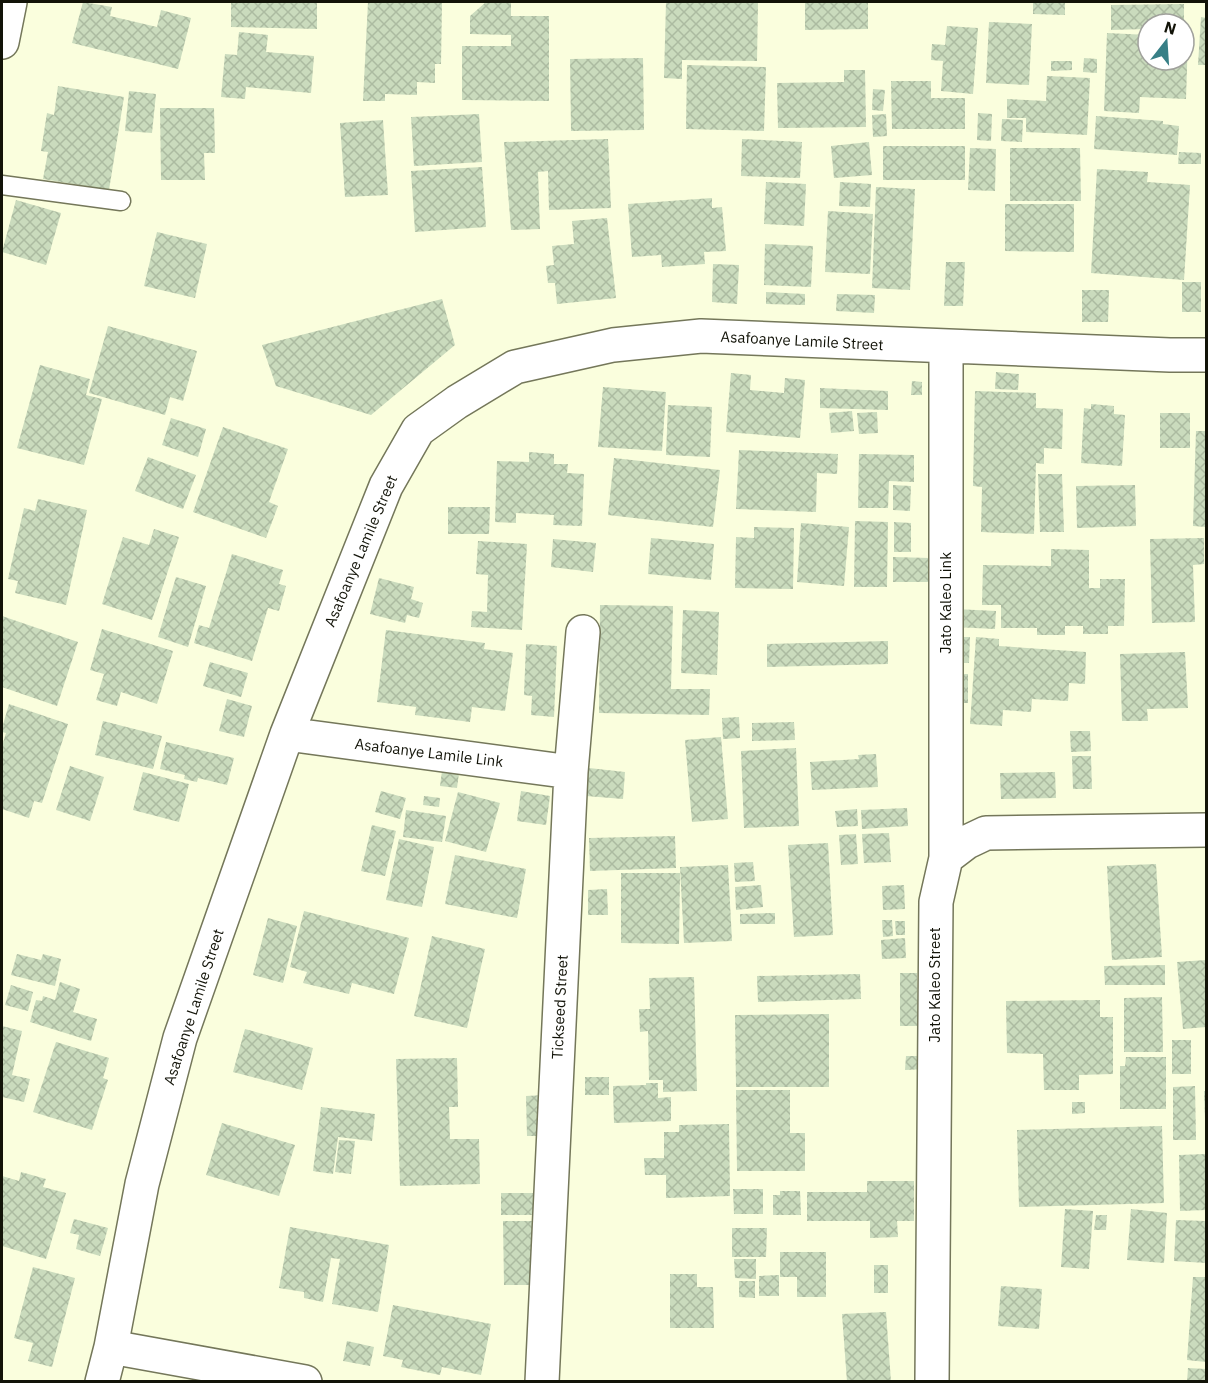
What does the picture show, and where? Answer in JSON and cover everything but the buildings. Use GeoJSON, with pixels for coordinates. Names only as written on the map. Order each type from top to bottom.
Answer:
{"type":"FeatureCollection","features":[{"type":"Feature","properties":{"kind":"street"},"geometry":{"type":"LineString","coordinates":[[2,42],[10,2]]}},
{"type":"Feature","properties":{"kind":"street","name":"Asafoanye Lamile Street"},"geometry":{"type":"LineString","coordinates":[[102,1382],[111,1347],[142,1184],[180,1038],[287,734],[386,486],[418,430],[457,402],[515,367],[613,345],[701,336],[1206,355]]}},
{"type":"Feature","properties":{"kind":"street","name":"Jato Kaleo Link"},"geometry":{"type":"LineString","coordinates":[[946,347],[946,858]]}},
{"type":"Feature","properties":{"kind":"street","name":"Tickseed Street"},"geometry":{"type":"LineString","coordinates":[[542,1382],[570,771],[583,632]]}},
{"type":"Feature","properties":{"kind":"street","name":"Asafoanye Lamile Link"},"geometry":{"type":"LineString","coordinates":[[287,734],[570,771]]}},
{"type":"Feature","properties":{"kind":"street"},"geometry":{"type":"LineString","coordinates":[[946,858],[967,842],[986,833],[1206,830]]}},
{"type":"Feature","properties":{"kind":"street","name":"Jato Kaleo Street"},"geometry":{"type":"LineString","coordinates":[[932,1382],[936,902],[946,858]]}},
{"type":"Feature","properties":{"kind":"street"},"geometry":{"type":"LineString","coordinates":[[111,1347],[305,1382]]}},
{"type":"Feature","properties":{"kind":"lane"},"geometry":{"type":"LineString","coordinates":[[2,185],[121,201]]}}]}
